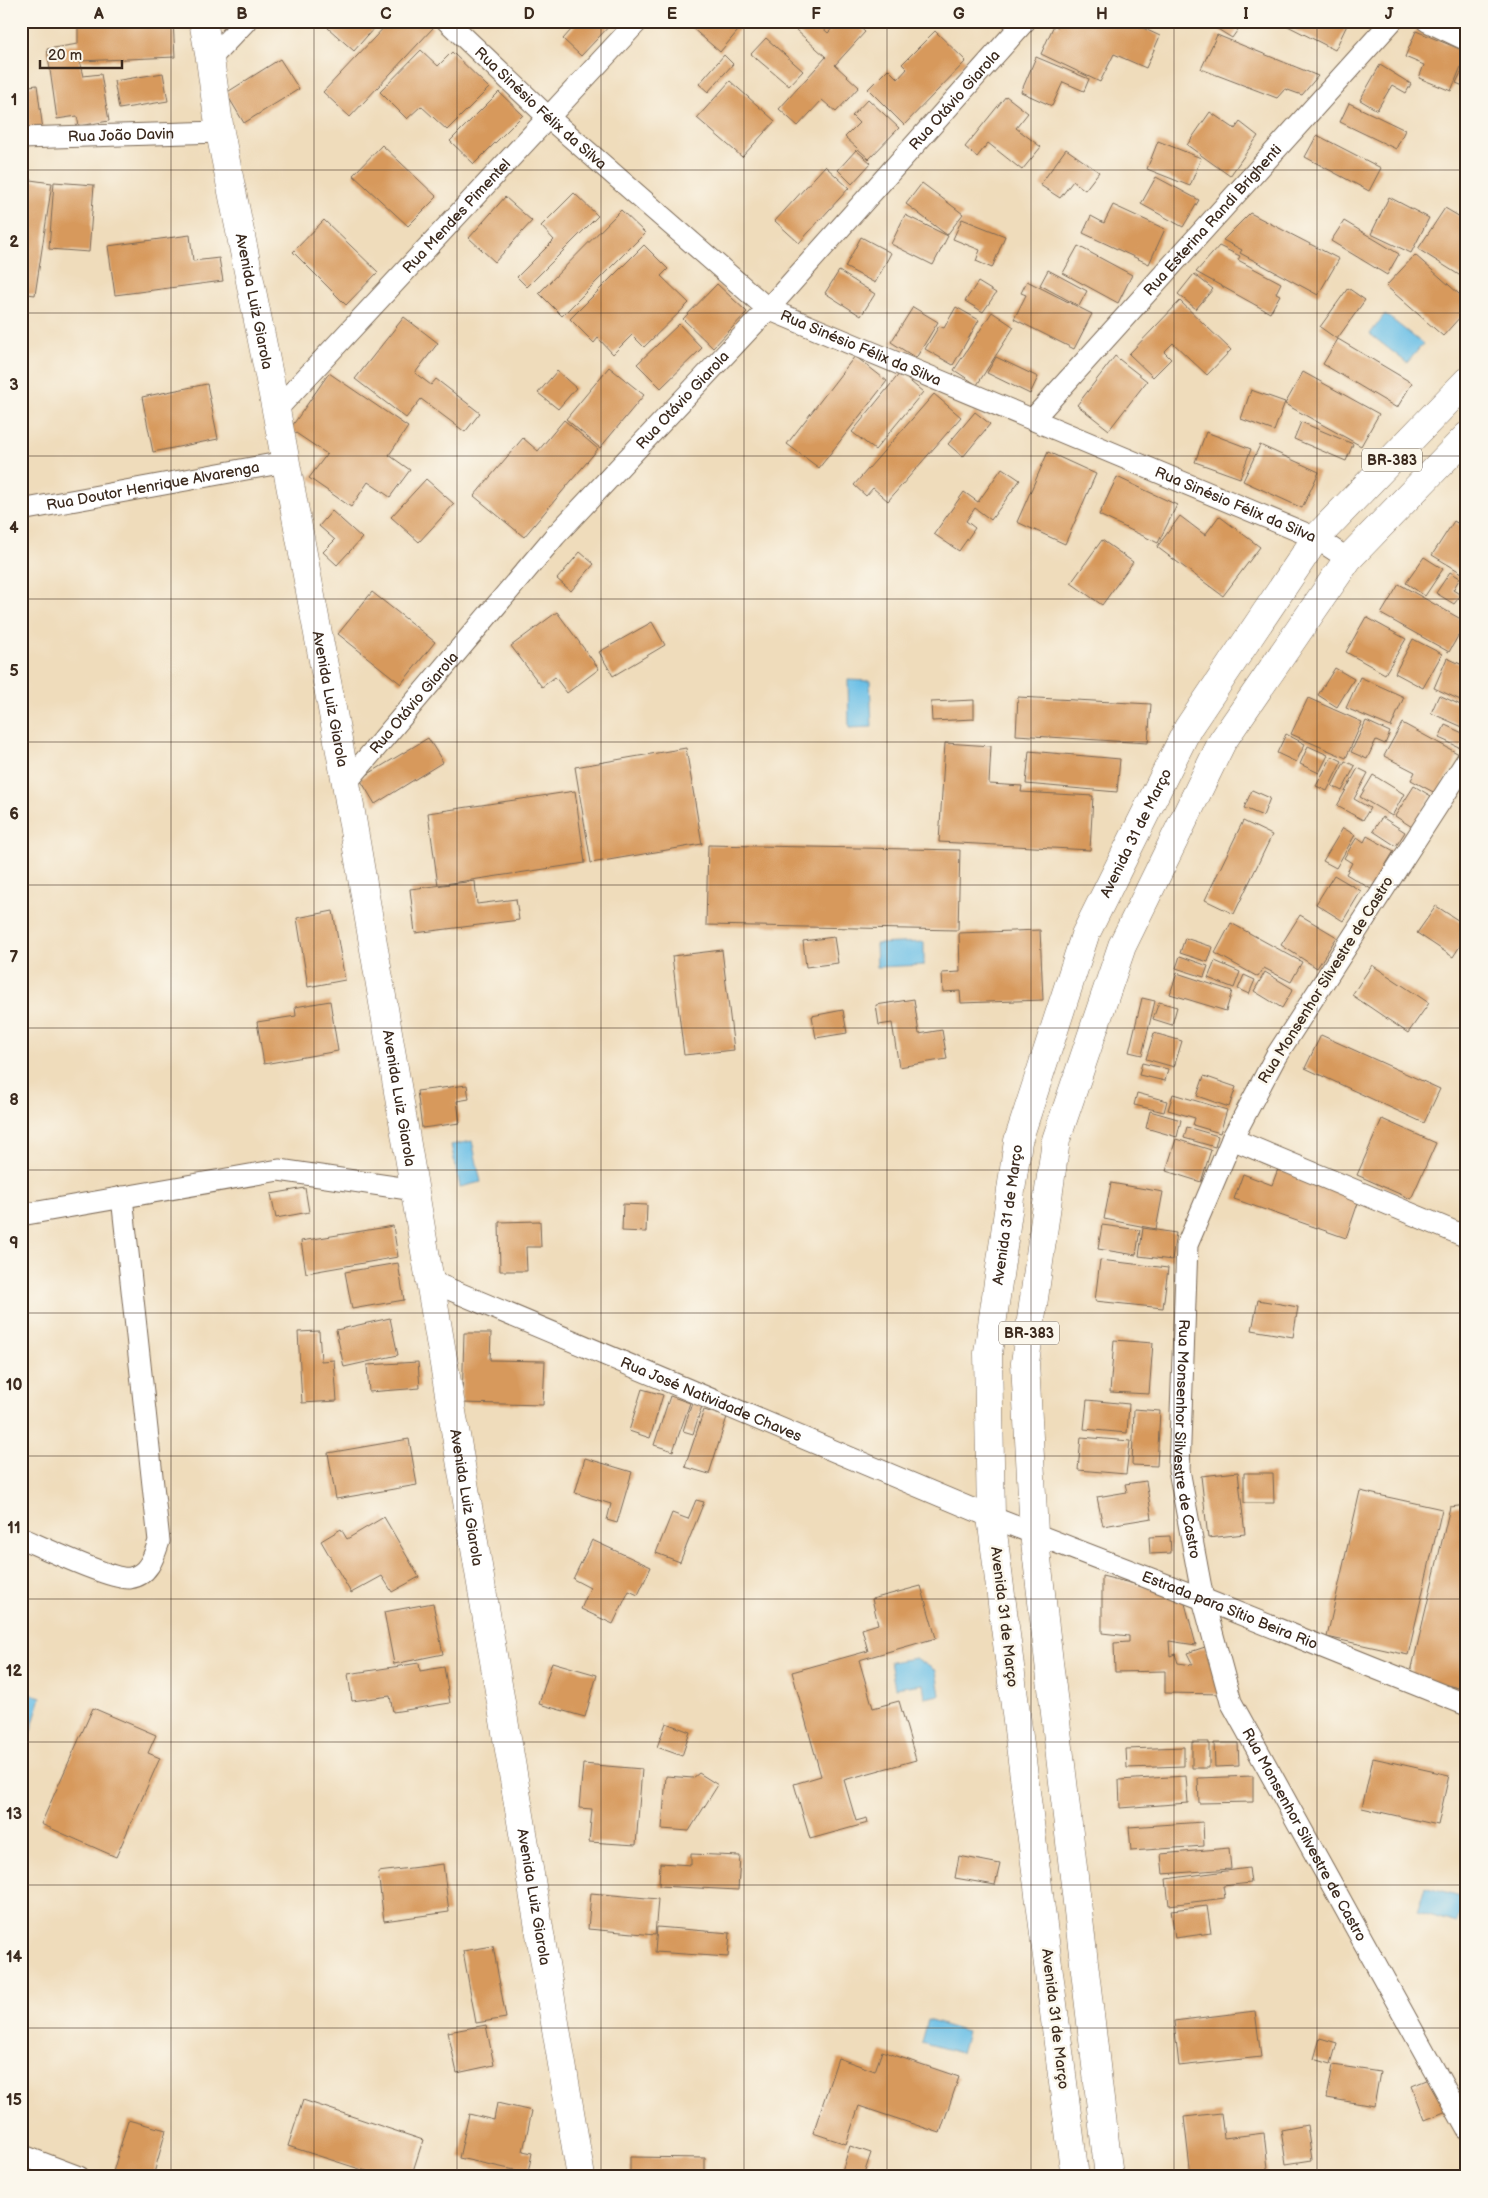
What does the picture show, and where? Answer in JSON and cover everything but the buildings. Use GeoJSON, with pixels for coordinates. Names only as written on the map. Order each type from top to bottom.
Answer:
{"type":"FeatureCollection","features":[{"type":"Feature","properties":{"kind":"main road","name":"Avenida Luiz Giarola"},"geometry":{"type":"LineString","coordinates":[[203,21],[220,132],[276,410],[284,462],[346,782],[581,2177]]}},
{"type":"Feature","properties":{"kind":"main road","name":"Avenida 31 de Março"},"geometry":{"type":"LineString","coordinates":[[1075,2177],[991,1517],[988,1353],[1018,1141],[1085,935],[1188,728],[1316,538],[1467,381]]}},
{"type":"Feature","properties":{"kind":"main road","name":"BR-383"},"geometry":{"type":"LineString","coordinates":[[1109,2177],[1034,1533],[1025,1363],[1056,1140],[1122,946],[1222,742],[1348,559],[1467,436]]}},
{"type":"Feature","properties":{"kind":"main road"},"geometry":{"type":"LineString","coordinates":[[1188,728],[1222,742]]}},
{"type":"Feature","properties":{"kind":"main road"},"geometry":{"type":"LineString","coordinates":[[1018,1141],[1056,1140]]}},
{"type":"Feature","properties":{"kind":"main road"},"geometry":{"type":"LineString","coordinates":[[1057,2037],[1092,2029]]}},
{"type":"Feature","properties":{"kind":"street"},"geometry":{"type":"LineString","coordinates":[[210,59],[246,21]]}},
{"type":"Feature","properties":{"kind":"street","name":"Rua Sinésio Félix da Silva"},"geometry":{"type":"LineString","coordinates":[[447,21],[549,118],[768,309],[1316,538],[1348,559]]}},
{"type":"Feature","properties":{"kind":"street","name":"Rua Mendes Pimentel"},"geometry":{"type":"LineString","coordinates":[[276,410],[638,21]]}},
{"type":"Feature","properties":{"kind":"street","name":"Rua Otávio Giarola"},"geometry":{"type":"LineString","coordinates":[[346,782],[555,536],[768,309],[1025,21]]}},
{"type":"Feature","properties":{"kind":"street","name":"Rua Esterina Randi Brighenti"},"geometry":{"type":"LineString","coordinates":[[1033,419],[1392,21]]}},
{"type":"Feature","properties":{"kind":"street"},"geometry":{"type":"LineString","coordinates":[[1427,21],[1467,40]]}},
{"type":"Feature","properties":{"kind":"street","name":"Rua João Davin"},"geometry":{"type":"LineString","coordinates":[[21,138],[220,132]]}},
{"type":"Feature","properties":{"kind":"street","name":"Rua Doutor Henrique Alvarenga"},"geometry":{"type":"LineString","coordinates":[[21,510],[284,462]]}},
{"type":"Feature","properties":{"kind":"street","name":"Rua Monsenhor Silvestre de Castro"},"geometry":{"type":"LineString","coordinates":[[1467,760],[1276,1056],[1232,1138],[1187,1245],[1180,1470],[1203,1599],[1231,1702],[1467,2129]]}},
{"type":"Feature","properties":{"kind":"street"},"geometry":{"type":"LineString","coordinates":[[1232,1138],[1467,1237]]}},
{"type":"Feature","properties":{"kind":"street"},"geometry":{"type":"LineString","coordinates":[[21,1215],[279,1170],[415,1190]]}},
{"type":"Feature","properties":{"kind":"street"},"geometry":{"type":"LineString","coordinates":[[21,1538],[111,1575],[130,1578],[145,1571],[152,1561],[159,1540],[122,1197]]}},
{"type":"Feature","properties":{"kind":"street","name":"Rua José Natividade Chaves"},"geometry":{"type":"LineString","coordinates":[[430,1281],[991,1517]]}},
{"type":"Feature","properties":{"kind":"street","name":"Estrada para Sítio Beira Rio"},"geometry":{"type":"LineString","coordinates":[[991,1517],[1203,1599],[1467,1705]]}},
{"type":"Feature","properties":{"kind":"street"},"geometry":{"type":"LineString","coordinates":[[21,2155],[80,2177]]}},
{"type":"Feature","properties":{"kind":"water"},"geometry":{"type":"Polygon","coordinates":[[[1385,314],[1423,344],[1407,363],[1370,334],[1385,314]]]}},
{"type":"Feature","properties":{"kind":"water"},"geometry":{"type":"Polygon","coordinates":[[[848,680],[870,681],[872,727],[849,728],[848,680]]]}},
{"type":"Feature","properties":{"kind":"water"},"geometry":{"type":"Polygon","coordinates":[[[924,942],[924,965],[877,967],[876,944],[924,942]]]}},
{"type":"Feature","properties":{"kind":"water"},"geometry":{"type":"Polygon","coordinates":[[[472,1141],[481,1182],[460,1187],[451,1145],[472,1141]]]}},
{"type":"Feature","properties":{"kind":"water"},"geometry":{"type":"Polygon","coordinates":[[[916,1658],[936,1671],[940,1695],[925,1698],[923,1684],[895,1688],[890,1662],[916,1658]]]}},
{"type":"Feature","properties":{"kind":"water"},"geometry":{"type":"Polygon","coordinates":[[[21,1691],[41,1697],[29,1737],[23,1738],[21,1743],[21,1691]]]}},
{"type":"Feature","properties":{"kind":"water"},"geometry":{"type":"Polygon","coordinates":[[[1425,1886],[1464,1897],[1457,1923],[1417,1912],[1425,1886]]]}},
{"type":"Feature","properties":{"kind":"water"},"geometry":{"type":"Polygon","coordinates":[[[927,2020],[967,2032],[961,2053],[921,2042],[927,2020]]]}}]}
